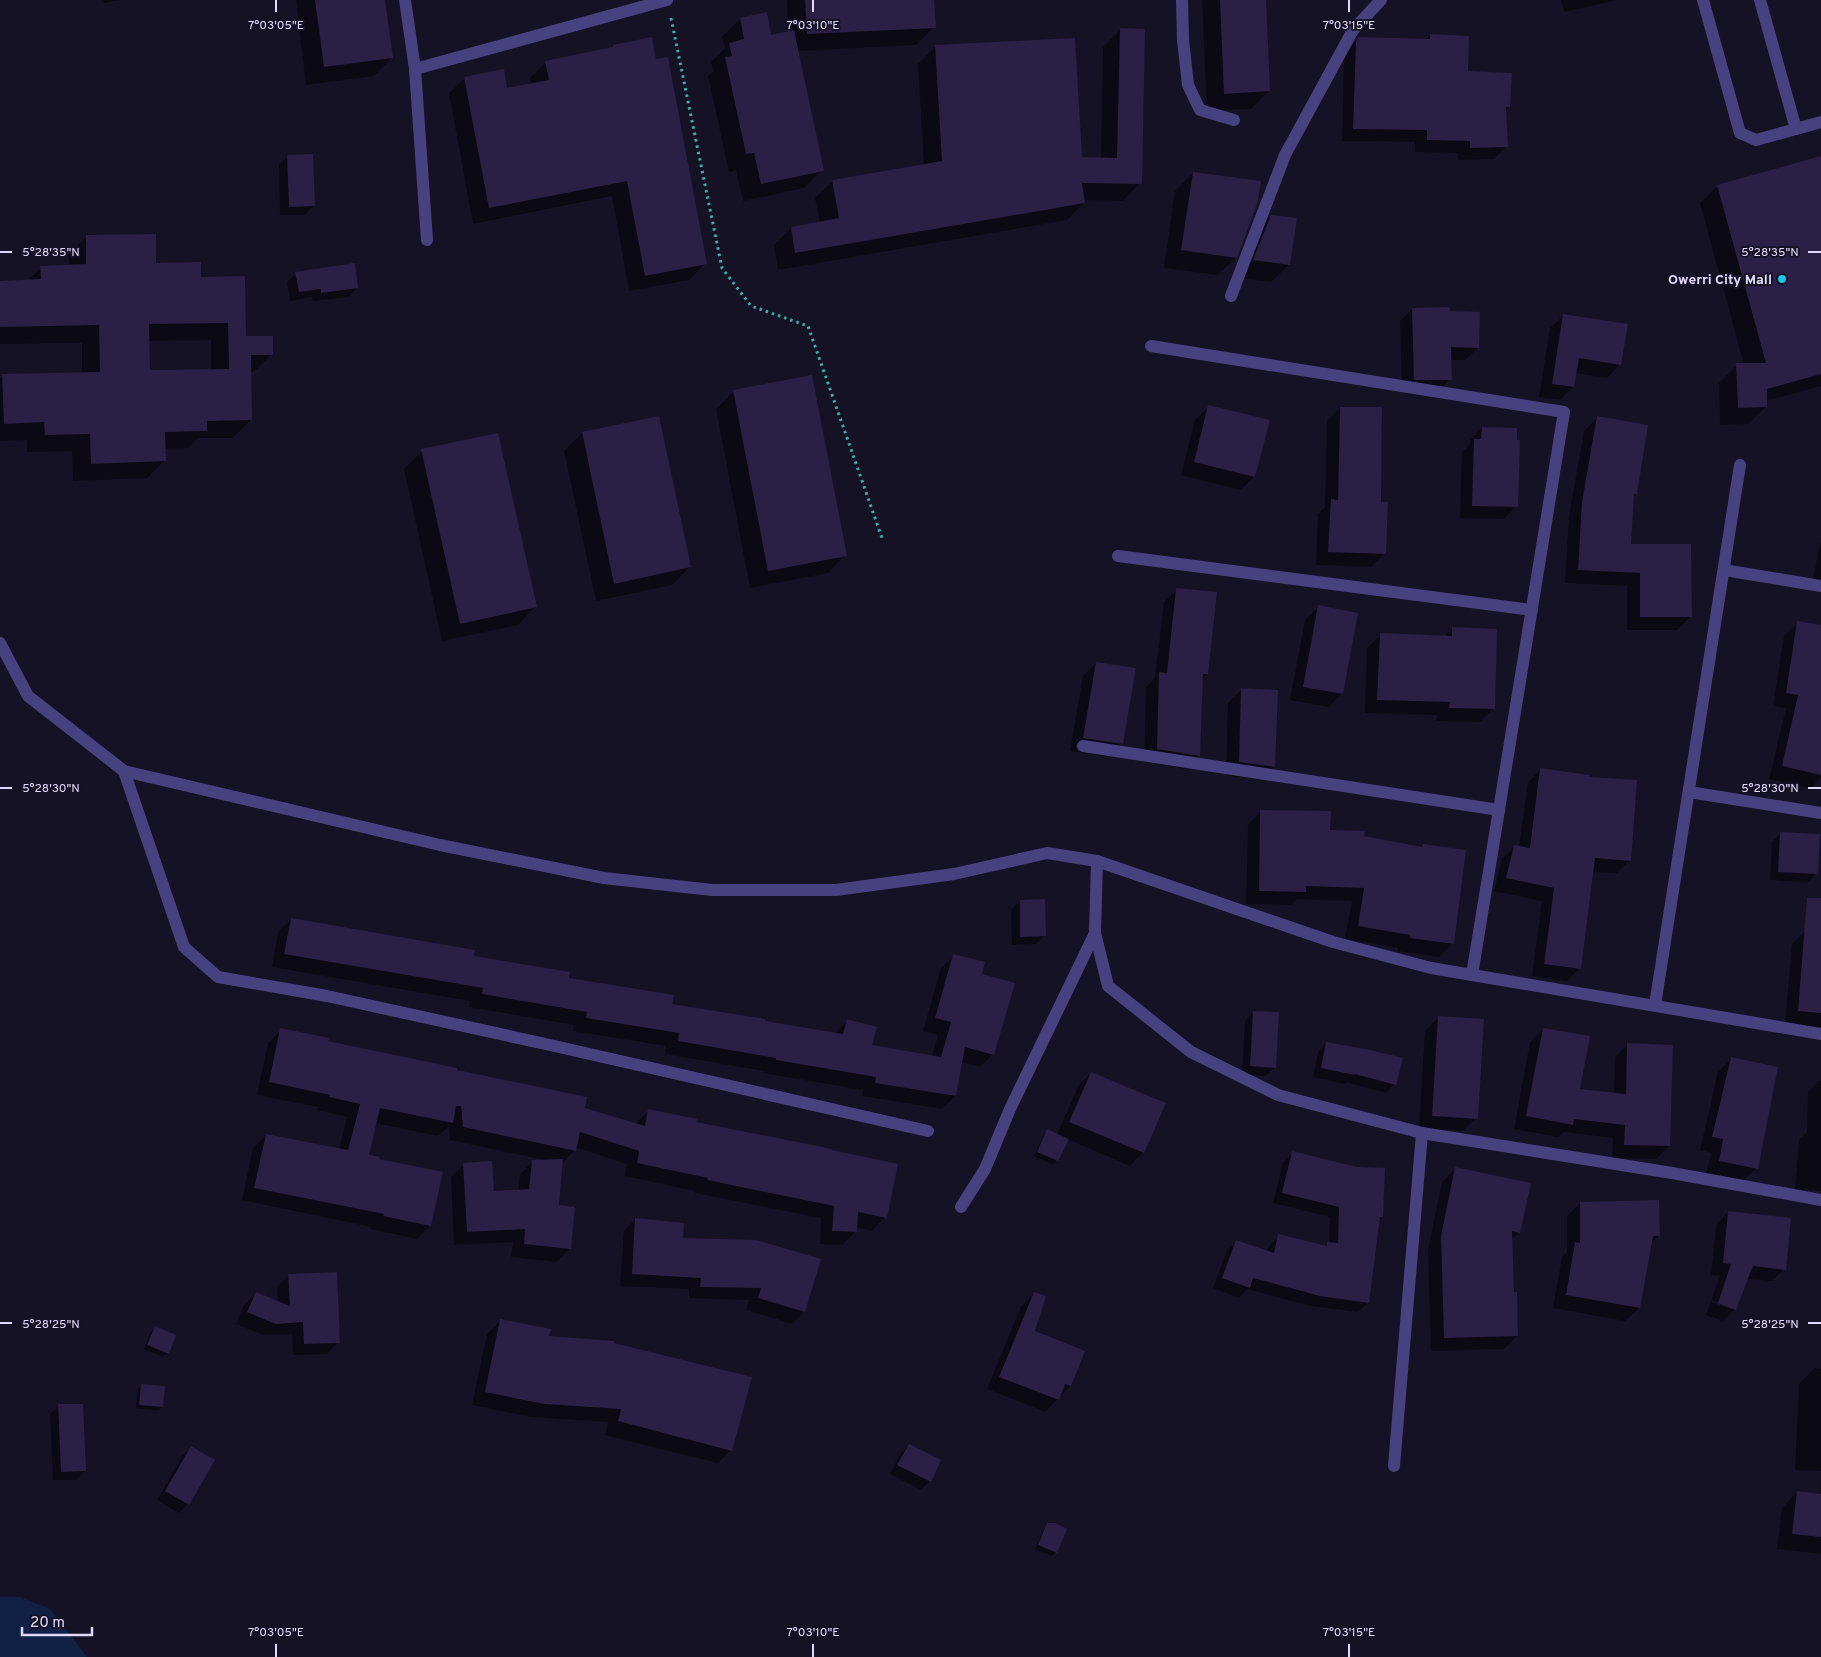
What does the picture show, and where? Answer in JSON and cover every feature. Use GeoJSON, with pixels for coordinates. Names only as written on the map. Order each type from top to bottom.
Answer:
{"type":"FeatureCollection","features":[{"type":"Feature","properties":{"kind":"street"},"geometry":{"type":"LineString","coordinates":[[405,0],[415,69],[427,240]]}},
{"type":"Feature","properties":{"kind":"street"},"geometry":{"type":"LineString","coordinates":[[1182,0],[1183,40],[1188,85],[1200,110],[1234,120]]}},
{"type":"Feature","properties":{"kind":"street"},"geometry":{"type":"LineString","coordinates":[[1231,296],[1285,155],[1354,30],[1381,0]]}},
{"type":"Feature","properties":{"kind":"street"},"geometry":{"type":"LineString","coordinates":[[1703,0],[1740,133],[1756,140],[1821,122]]}},
{"type":"Feature","properties":{"kind":"street"},"geometry":{"type":"LineString","coordinates":[[1760,0],[1796,129]]}},
{"type":"Feature","properties":{"kind":"street"},"geometry":{"type":"LineString","coordinates":[[415,69],[668,5]]}},
{"type":"Feature","properties":{"kind":"street"},"geometry":{"type":"LineString","coordinates":[[1151,346],[1564,412],[1472,975]]}},
{"type":"Feature","properties":{"kind":"street"},"geometry":{"type":"LineString","coordinates":[[1654,1005],[1740,465]]}},
{"type":"Feature","properties":{"kind":"street"},"geometry":{"type":"LineString","coordinates":[[1118,556],[1532,610]]}},
{"type":"Feature","properties":{"kind":"street"},"geometry":{"type":"LineString","coordinates":[[1724,570],[1821,586]]}},
{"type":"Feature","properties":{"kind":"street"},"geometry":{"type":"LineString","coordinates":[[0,643],[28,696],[124,771],[450,847],[604,878],[712,890],[836,890],[954,874],[1047,853],[1097,861],[1333,942],[1431,968],[1821,1034]]}},
{"type":"Feature","properties":{"kind":"street"},"geometry":{"type":"LineString","coordinates":[[1083,746],[1499,810]]}},
{"type":"Feature","properties":{"kind":"street"},"geometry":{"type":"LineString","coordinates":[[124,771],[184,947],[218,977],[327,996],[550,1044],[928,1131]]}},
{"type":"Feature","properties":{"kind":"street"},"geometry":{"type":"LineString","coordinates":[[1688,792],[1821,813]]}},
{"type":"Feature","properties":{"kind":"street"},"geometry":{"type":"LineString","coordinates":[[1097,861],[1094,933],[1108,986],[1191,1052],[1278,1095],[1422,1133],[1821,1200]]}},
{"type":"Feature","properties":{"kind":"street"},"geometry":{"type":"LineString","coordinates":[[961,1207],[985,1169],[1010,1109],[1094,933]]}},
{"type":"Feature","properties":{"kind":"street"},"geometry":{"type":"LineString","coordinates":[[1394,1466],[1422,1133]]}},
{"type":"Feature","properties":{"kind":"path"},"geometry":{"type":"LineString","coordinates":[[668,5],[722,268],[751,306],[808,326],[882,538]]}},
{"type":"Feature","properties":{"kind":"water"},"geometry":{"type":"Polygon","coordinates":[[[0,1597],[19,1597],[50,1609],[87,1657],[0,1657],[0,1597]]]}},
{"type":"Feature","properties":{"kind":"building"},"geometry":{"type":"Polygon","coordinates":[[[315,0],[385,0],[393,58],[324,67],[315,0]]]}},
{"type":"Feature","properties":{"kind":"building"},"geometry":{"type":"Polygon","coordinates":[[[805,0],[934,0],[936,28],[807,34],[805,0]]]}},
{"type":"Feature","properties":{"kind":"building"},"geometry":{"type":"Polygon","coordinates":[[[1220,0],[1266,0],[1270,91],[1224,94],[1220,0]]]}},
{"type":"Feature","properties":{"kind":"building"},"geometry":{"type":"Polygon","coordinates":[[[767,12],[771,35],[794,30],[824,171],[761,184],[754,153],[746,154],[725,57],[732,56],[729,43],[744,39],[740,18],[767,12]]]}},
{"type":"Feature","properties":{"kind":"building"},"geometry":{"type":"Polygon","coordinates":[[[1120,28],[1145,29],[1142,184],[1082,183],[1085,203],[795,253],[791,227],[839,218],[832,180],[942,161],[935,45],[1075,38],[1082,157],[1117,158],[1120,28]]]}},
{"type":"Feature","properties":{"kind":"building"},"geometry":{"type":"Polygon","coordinates":[[[1430,34],[1469,36],[1468,71],[1512,73],[1510,107],[1506,107],[1508,147],[1470,148],[1470,141],[1427,140],[1427,130],[1353,129],[1356,42],[1358,37],[1430,39],[1430,34]]]}},
{"type":"Feature","properties":{"kind":"building"},"geometry":{"type":"Polygon","coordinates":[[[652,37],[656,59],[668,57],[707,264],[645,276],[627,181],[489,208],[464,77],[504,69],[507,88],[549,80],[545,61],[652,37]]]}},
{"type":"Feature","properties":{"kind":"building"},"geometry":{"type":"Polygon","coordinates":[[[313,154],[315,206],[289,207],[287,155],[313,154]]]}},
{"type":"Feature","properties":{"kind":"building","name":"Owerri City Mall"},"geometry":{"type":"Polygon","coordinates":[[[1821,156],[1821,374],[1767,389],[1767,407],[1738,408],[1736,363],[1766,363],[1717,185],[1821,156]]]}},
{"type":"Feature","properties":{"kind":"building"},"geometry":{"type":"Polygon","coordinates":[[[1193,172],[1261,181],[1258,201],[1237,258],[1181,250],[1193,172]]]}},
{"type":"Feature","properties":{"kind":"building"},"geometry":{"type":"Polygon","coordinates":[[[1271,215],[1297,218],[1290,265],[1253,260],[1271,215]]]}},
{"type":"Feature","properties":{"kind":"building"},"geometry":{"type":"Polygon","coordinates":[[[156,234],[156,263],[201,262],[201,277],[245,276],[246,336],[273,336],[273,355],[251,355],[252,420],[207,421],[207,431],[165,432],[166,461],[91,464],[90,434],[45,435],[44,422],[4,424],[2,374],[100,372],[99,325],[0,327],[0,281],[41,279],[40,266],[86,264],[86,235],[156,234]],[[228,323],[149,324],[150,370],[229,369],[228,323]]]}},
{"type":"Feature","properties":{"kind":"building"},"geometry":{"type":"Polygon","coordinates":[[[355,263],[358,288],[321,293],[321,289],[299,292],[295,272],[355,263]]]}},
{"type":"Feature","properties":{"kind":"building"},"geometry":{"type":"Polygon","coordinates":[[[1450,307],[1450,311],[1480,312],[1479,348],[1451,347],[1452,380],[1414,380],[1412,308],[1450,307]]]}},
{"type":"Feature","properties":{"kind":"building"},"geometry":{"type":"Polygon","coordinates":[[[1563,314],[1628,324],[1621,365],[1579,358],[1574,387],[1552,384],[1563,314]]]}},
{"type":"Feature","properties":{"kind":"building"},"geometry":{"type":"Polygon","coordinates":[[[812,375],[847,556],[768,571],[733,390],[812,375]]]}},
{"type":"Feature","properties":{"kind":"building"},"geometry":{"type":"Polygon","coordinates":[[[1208,405],[1270,420],[1255,477],[1194,462],[1208,405]]]}},
{"type":"Feature","properties":{"kind":"building"},"geometry":{"type":"Polygon","coordinates":[[[1340,407],[1382,407],[1381,502],[1388,502],[1386,554],[1328,552],[1331,499],[1338,500],[1340,407]]]}},
{"type":"Feature","properties":{"kind":"building"},"geometry":{"type":"Polygon","coordinates":[[[659,416],[691,567],[614,584],[582,432],[659,416]]]}},
{"type":"Feature","properties":{"kind":"building"},"geometry":{"type":"Polygon","coordinates":[[[1597,416],[1648,425],[1637,494],[1634,494],[1631,544],[1691,544],[1692,617],[1640,617],[1640,573],[1578,570],[1582,502],[1597,416]]]}},
{"type":"Feature","properties":{"kind":"building"},"geometry":{"type":"Polygon","coordinates":[[[1482,427],[1517,428],[1517,440],[1520,440],[1518,507],[1472,506],[1474,439],[1481,439],[1482,427]]]}},
{"type":"Feature","properties":{"kind":"building"},"geometry":{"type":"Polygon","coordinates":[[[498,433],[537,607],[460,624],[421,449],[498,433]]]}},
{"type":"Feature","properties":{"kind":"building"},"geometry":{"type":"Polygon","coordinates":[[[1176,588],[1217,592],[1208,674],[1203,674],[1200,756],[1157,749],[1159,672],[1167,673],[1176,588]]]}},
{"type":"Feature","properties":{"kind":"building"},"geometry":{"type":"Polygon","coordinates":[[[1318,605],[1358,613],[1343,694],[1303,687],[1318,605]]]}},
{"type":"Feature","properties":{"kind":"building"},"geometry":{"type":"Polygon","coordinates":[[[1797,621],[1821,625],[1821,775],[1782,766],[1798,695],[1786,693],[1797,621]]]}},
{"type":"Feature","properties":{"kind":"building"},"geometry":{"type":"Polygon","coordinates":[[[1452,627],[1497,629],[1495,709],[1449,708],[1450,702],[1377,700],[1380,633],[1452,636],[1452,627]]]}},
{"type":"Feature","properties":{"kind":"building"},"geometry":{"type":"Polygon","coordinates":[[[1096,662],[1136,668],[1123,744],[1083,738],[1096,662]]]}},
{"type":"Feature","properties":{"kind":"building"},"geometry":{"type":"Polygon","coordinates":[[[1241,688],[1278,690],[1275,767],[1239,762],[1241,688]]]}},
{"type":"Feature","properties":{"kind":"building"},"geometry":{"type":"Polygon","coordinates":[[[1540,768],[1589,775],[1589,777],[1637,780],[1631,861],[1595,858],[1581,969],[1544,964],[1554,888],[1506,878],[1514,845],[1530,848],[1540,768]]]}},
{"type":"Feature","properties":{"kind":"building"},"geometry":{"type":"Polygon","coordinates":[[[1260,810],[1331,811],[1330,830],[1365,831],[1364,836],[1422,847],[1423,844],[1466,850],[1454,944],[1410,938],[1410,935],[1358,926],[1364,888],[1306,886],[1306,892],[1259,891],[1260,810]]]}},
{"type":"Feature","properties":{"kind":"building"},"geometry":{"type":"Polygon","coordinates":[[[1780,832],[1820,834],[1818,874],[1778,872],[1780,832]]]}},
{"type":"Feature","properties":{"kind":"building"},"geometry":{"type":"Polygon","coordinates":[[[1807,898],[1821,898],[1821,1013],[1798,1011],[1807,898]]]}},
{"type":"Feature","properties":{"kind":"building"},"geometry":{"type":"Polygon","coordinates":[[[1045,899],[1046,936],[1020,937],[1020,900],[1045,899]]]}},
{"type":"Feature","properties":{"kind":"building"},"geometry":{"type":"Polygon","coordinates":[[[291,918],[475,950],[474,956],[570,972],[569,978],[674,995],[672,1004],[765,1019],[765,1021],[843,1034],[847,1019],[877,1027],[872,1045],[941,1057],[951,1022],[935,1018],[953,954],[985,962],[982,974],[1015,983],[994,1055],[965,1047],[956,1096],[875,1083],[876,1077],[678,1041],[679,1033],[586,1018],[587,1012],[482,994],[483,988],[284,954],[291,918]]]}},
{"type":"Feature","properties":{"kind":"building"},"geometry":{"type":"Polygon","coordinates":[[[1253,1011],[1279,1012],[1276,1068],[1250,1066],[1253,1011]]]}},
{"type":"Feature","properties":{"kind":"building"},"geometry":{"type":"Polygon","coordinates":[[[1438,1016],[1484,1019],[1478,1119],[1432,1116],[1438,1016]]]}},
{"type":"Feature","properties":{"kind":"building"},"geometry":{"type":"Polygon","coordinates":[[[280,1028],[329,1038],[328,1041],[457,1068],[457,1070],[587,1097],[585,1108],[645,1126],[648,1109],[697,1119],[696,1122],[898,1164],[887,1218],[858,1212],[857,1232],[832,1231],[834,1206],[707,1180],[708,1178],[637,1163],[639,1151],[580,1132],[576,1151],[463,1127],[461,1106],[456,1106],[453,1123],[380,1108],[369,1155],[380,1157],[379,1159],[443,1172],[431,1226],[383,1216],[384,1214],[254,1188],[266,1134],[348,1150],[360,1104],[329,1097],[330,1095],[269,1082],[280,1028]]]}},
{"type":"Feature","properties":{"kind":"building"},"geometry":{"type":"Polygon","coordinates":[[[1543,1028],[1590,1036],[1580,1089],[1626,1094],[1627,1043],[1673,1045],[1670,1146],[1624,1145],[1625,1125],[1574,1119],[1573,1125],[1526,1116],[1543,1028]]]}},
{"type":"Feature","properties":{"kind":"building"},"geometry":{"type":"Polygon","coordinates":[[[1326,1042],[1403,1058],[1396,1085],[1355,1074],[1321,1068],[1326,1042]]]}},
{"type":"Feature","properties":{"kind":"building"},"geometry":{"type":"Polygon","coordinates":[[[1731,1057],[1778,1067],[1758,1169],[1719,1161],[1723,1139],[1712,1137],[1731,1057]]]}},
{"type":"Feature","properties":{"kind":"building"},"geometry":{"type":"Polygon","coordinates":[[[1091,1072],[1166,1103],[1144,1153],[1069,1122],[1091,1072]]]}},
{"type":"Feature","properties":{"kind":"building"},"geometry":{"type":"Polygon","coordinates":[[[1047,1129],[1069,1139],[1058,1161],[1037,1152],[1047,1129]]]}},
{"type":"Feature","properties":{"kind":"building"},"geometry":{"type":"Polygon","coordinates":[[[1292,1151],[1357,1167],[1385,1168],[1383,1217],[1380,1217],[1369,1303],[1320,1296],[1253,1278],[1250,1288],[1222,1278],[1236,1240],[1274,1253],[1278,1234],[1327,1246],[1327,1242],[1338,1243],[1339,1207],[1282,1193],[1292,1151]]]}},
{"type":"Feature","properties":{"kind":"building"},"geometry":{"type":"Polygon","coordinates":[[[563,1159],[559,1205],[575,1207],[571,1249],[524,1244],[525,1229],[467,1232],[463,1163],[492,1161],[494,1191],[529,1189],[532,1160],[563,1159]]]}},
{"type":"Feature","properties":{"kind":"building"},"geometry":{"type":"Polygon","coordinates":[[[1455,1167],[1531,1183],[1520,1233],[1512,1231],[1514,1292],[1517,1292],[1518,1336],[1444,1338],[1441,1236],[1455,1167]]]}},
{"type":"Feature","properties":{"kind":"building"},"geometry":{"type":"Polygon","coordinates":[[[1659,1200],[1660,1236],[1653,1236],[1640,1308],[1566,1295],[1575,1242],[1580,1243],[1580,1202],[1659,1200]]]}},
{"type":"Feature","properties":{"kind":"building"},"geometry":{"type":"Polygon","coordinates":[[[1728,1211],[1791,1218],[1786,1270],[1753,1266],[1736,1310],[1718,1303],[1731,1264],[1723,1263],[1728,1211]]]}},
{"type":"Feature","properties":{"kind":"building"},"geometry":{"type":"Polygon","coordinates":[[[635,1218],[684,1223],[683,1238],[756,1240],[821,1259],[805,1312],[758,1298],[761,1288],[700,1287],[701,1278],[632,1274],[635,1218]]]}},
{"type":"Feature","properties":{"kind":"building"},"geometry":{"type":"Polygon","coordinates":[[[337,1272],[340,1343],[304,1344],[303,1322],[276,1324],[247,1312],[256,1292],[290,1306],[288,1274],[337,1272]]]}},
{"type":"Feature","properties":{"kind":"building"},"geometry":{"type":"Polygon","coordinates":[[[1034,1292],[1046,1296],[1035,1331],[1085,1351],[1071,1386],[1065,1384],[1059,1400],[999,1377],[1034,1292]]]}},
{"type":"Feature","properties":{"kind":"building"},"geometry":{"type":"Polygon","coordinates":[[[500,1319],[551,1329],[549,1336],[614,1341],[614,1343],[752,1377],[732,1451],[618,1421],[621,1409],[544,1404],[485,1392],[500,1319]]]}},
{"type":"Feature","properties":{"kind":"building"},"geometry":{"type":"Polygon","coordinates":[[[155,1326],[176,1335],[169,1354],[147,1345],[155,1326]]]}},
{"type":"Feature","properties":{"kind":"building"},"geometry":{"type":"Polygon","coordinates":[[[141,1384],[165,1386],[163,1407],[139,1405],[141,1384]]]}},
{"type":"Feature","properties":{"kind":"building"},"geometry":{"type":"Polygon","coordinates":[[[58,1404],[83,1404],[86,1471],[61,1472],[58,1404]]]}},
{"type":"Feature","properties":{"kind":"building"},"geometry":{"type":"Polygon","coordinates":[[[909,1444],[941,1460],[931,1482],[897,1465],[909,1444]]]}},
{"type":"Feature","properties":{"kind":"building"},"geometry":{"type":"Polygon","coordinates":[[[191,1446],[215,1460],[189,1505],[165,1491],[191,1446]]]}},
{"type":"Feature","properties":{"kind":"building"},"geometry":{"type":"Polygon","coordinates":[[[1797,1491],[1821,1494],[1821,1537],[1792,1534],[1797,1491]]]}},
{"type":"Feature","properties":{"kind":"building"},"geometry":{"type":"Polygon","coordinates":[[[1047,1523],[1055,1523],[1067,1529],[1057,1553],[1038,1545],[1047,1523]]]}},
{"type":"Feature","properties":{"kind":"place","name":"Owerri City Mall"},"geometry":{"type":"Point","coordinates":[1782,279]}}]}
